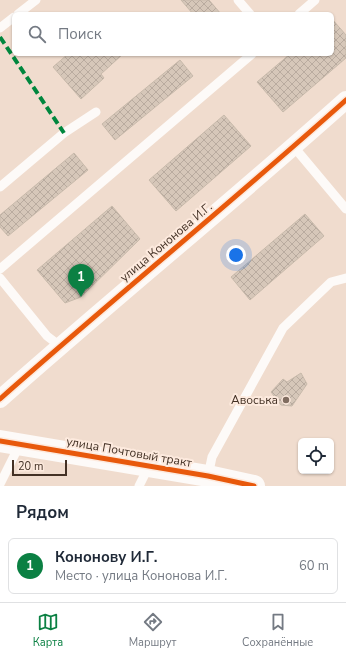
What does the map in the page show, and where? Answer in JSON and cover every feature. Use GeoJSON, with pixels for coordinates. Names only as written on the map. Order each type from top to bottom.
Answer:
{"type":"FeatureCollection","features":[{"type":"Feature","properties":{"kind":"street","name":"улица Кононова И.Г."},"geometry":{"type":"LineString","coordinates":[[0,400],[60,346],[294,147],[346,100]]}},
{"type":"Feature","properties":{"kind":"street","name":"улица Почтовый тракт"},"geometry":{"type":"LineString","coordinates":[[10,442],[208,476],[254,486]]}},
{"type":"Feature","properties":{"kind":"lane"},"geometry":{"type":"LineString","coordinates":[[21,12],[36,0]]}},
{"type":"Feature","properties":{"kind":"lane"},"geometry":{"type":"LineString","coordinates":[[238,0],[248,12]]}},
{"type":"Feature","properties":{"kind":"lane"},"geometry":{"type":"LineString","coordinates":[[301,12],[316,0]]}},
{"type":"Feature","properties":{"kind":"lane"},"geometry":{"type":"LineString","coordinates":[[0,28],[12,19]]}},
{"type":"Feature","properties":{"kind":"lane"},"geometry":{"type":"LineString","coordinates":[[0,269],[250,56]]}},
{"type":"Feature","properties":{"kind":"lane"},"geometry":{"type":"LineString","coordinates":[[0,187],[64,133],[96,112]]}},
{"type":"Feature","properties":{"kind":"lane"},"geometry":{"type":"LineString","coordinates":[[294,147],[346,209]]}},
{"type":"Feature","properties":{"kind":"lane"},"geometry":{"type":"LineString","coordinates":[[0,278],[47,336],[60,346]]}},
{"type":"Feature","properties":{"kind":"lane"},"geometry":{"type":"LineString","coordinates":[[208,476],[212,458],[283,328],[331,282],[346,278]]}},
{"type":"Feature","properties":{"kind":"lane"},"geometry":{"type":"LineString","coordinates":[[0,484],[10,442]]}},
{"type":"Feature","properties":{"kind":"lane"},"geometry":{"type":"LineString","coordinates":[[139,486],[148,466]]}},
{"type":"Feature","properties":{"kind":"building"},"geometry":{"type":"Polygon","coordinates":[[[181,0],[209,0],[219,12],[191,12],[181,0]]]}},
{"type":"Feature","properties":{"kind":"building"},"geometry":{"type":"Polygon","coordinates":[[[334,21],[346,35],[346,58],[283,112],[257,82],[288,56],[334,56],[334,21]]]}},
{"type":"Feature","properties":{"kind":"building"},"geometry":{"type":"Polygon","coordinates":[[[66,56],[121,56],[101,74],[104,78],[81,99],[53,67],[66,56]]]}},
{"type":"Feature","properties":{"kind":"building"},"geometry":{"type":"Polygon","coordinates":[[[180,60],[193,76],[115,140],[102,124],[180,60]]]}},
{"type":"Feature","properties":{"kind":"building"},"geometry":{"type":"Polygon","coordinates":[[[224,115],[251,146],[176,211],[149,180],[224,115]]]}},
{"type":"Feature","properties":{"kind":"building"},"geometry":{"type":"Polygon","coordinates":[[[74,153],[88,170],[8,236],[0,227],[0,215],[74,153]]]}},
{"type":"Feature","properties":{"kind":"building"},"geometry":{"type":"Polygon","coordinates":[[[112,206],[140,239],[81,297],[65,303],[37,270],[112,206]]]}},
{"type":"Feature","properties":{"kind":"building"},"geometry":{"type":"Polygon","coordinates":[[[305,214],[324,236],[250,300],[231,277],[305,214]]]}},
{"type":"Feature","properties":{"kind":"building"},"geometry":{"type":"Polygon","coordinates":[[[301,373],[307,384],[292,406],[281,405],[271,392],[283,379],[287,382],[301,373]]]}},
{"type":"Feature","properties":{"kind":"marked path"},"geometry":{"type":"LineString","coordinates":[[0,37],[12,55]]}},
{"type":"Feature","properties":{"kind":"marked path"},"geometry":{"type":"LineString","coordinates":[[13,56],[64,133]]}},
{"type":"Feature","properties":{"kind":"cycle path"},"geometry":{"type":"LineString","coordinates":[[0,399],[260,176],[346,100]]}},
{"type":"Feature","properties":{"kind":"cycle path"},"geometry":{"type":"LineString","coordinates":[[0,441],[208,476],[254,486]]}},
{"type":"Feature","properties":{"kind":"place","name":"Кононову И.Г."},"geometry":{"type":"Point","coordinates":[81,297]}},
{"type":"Feature","properties":{"kind":"place","name":"Авоська"},"geometry":{"type":"Point","coordinates":[286,400]}}]}
